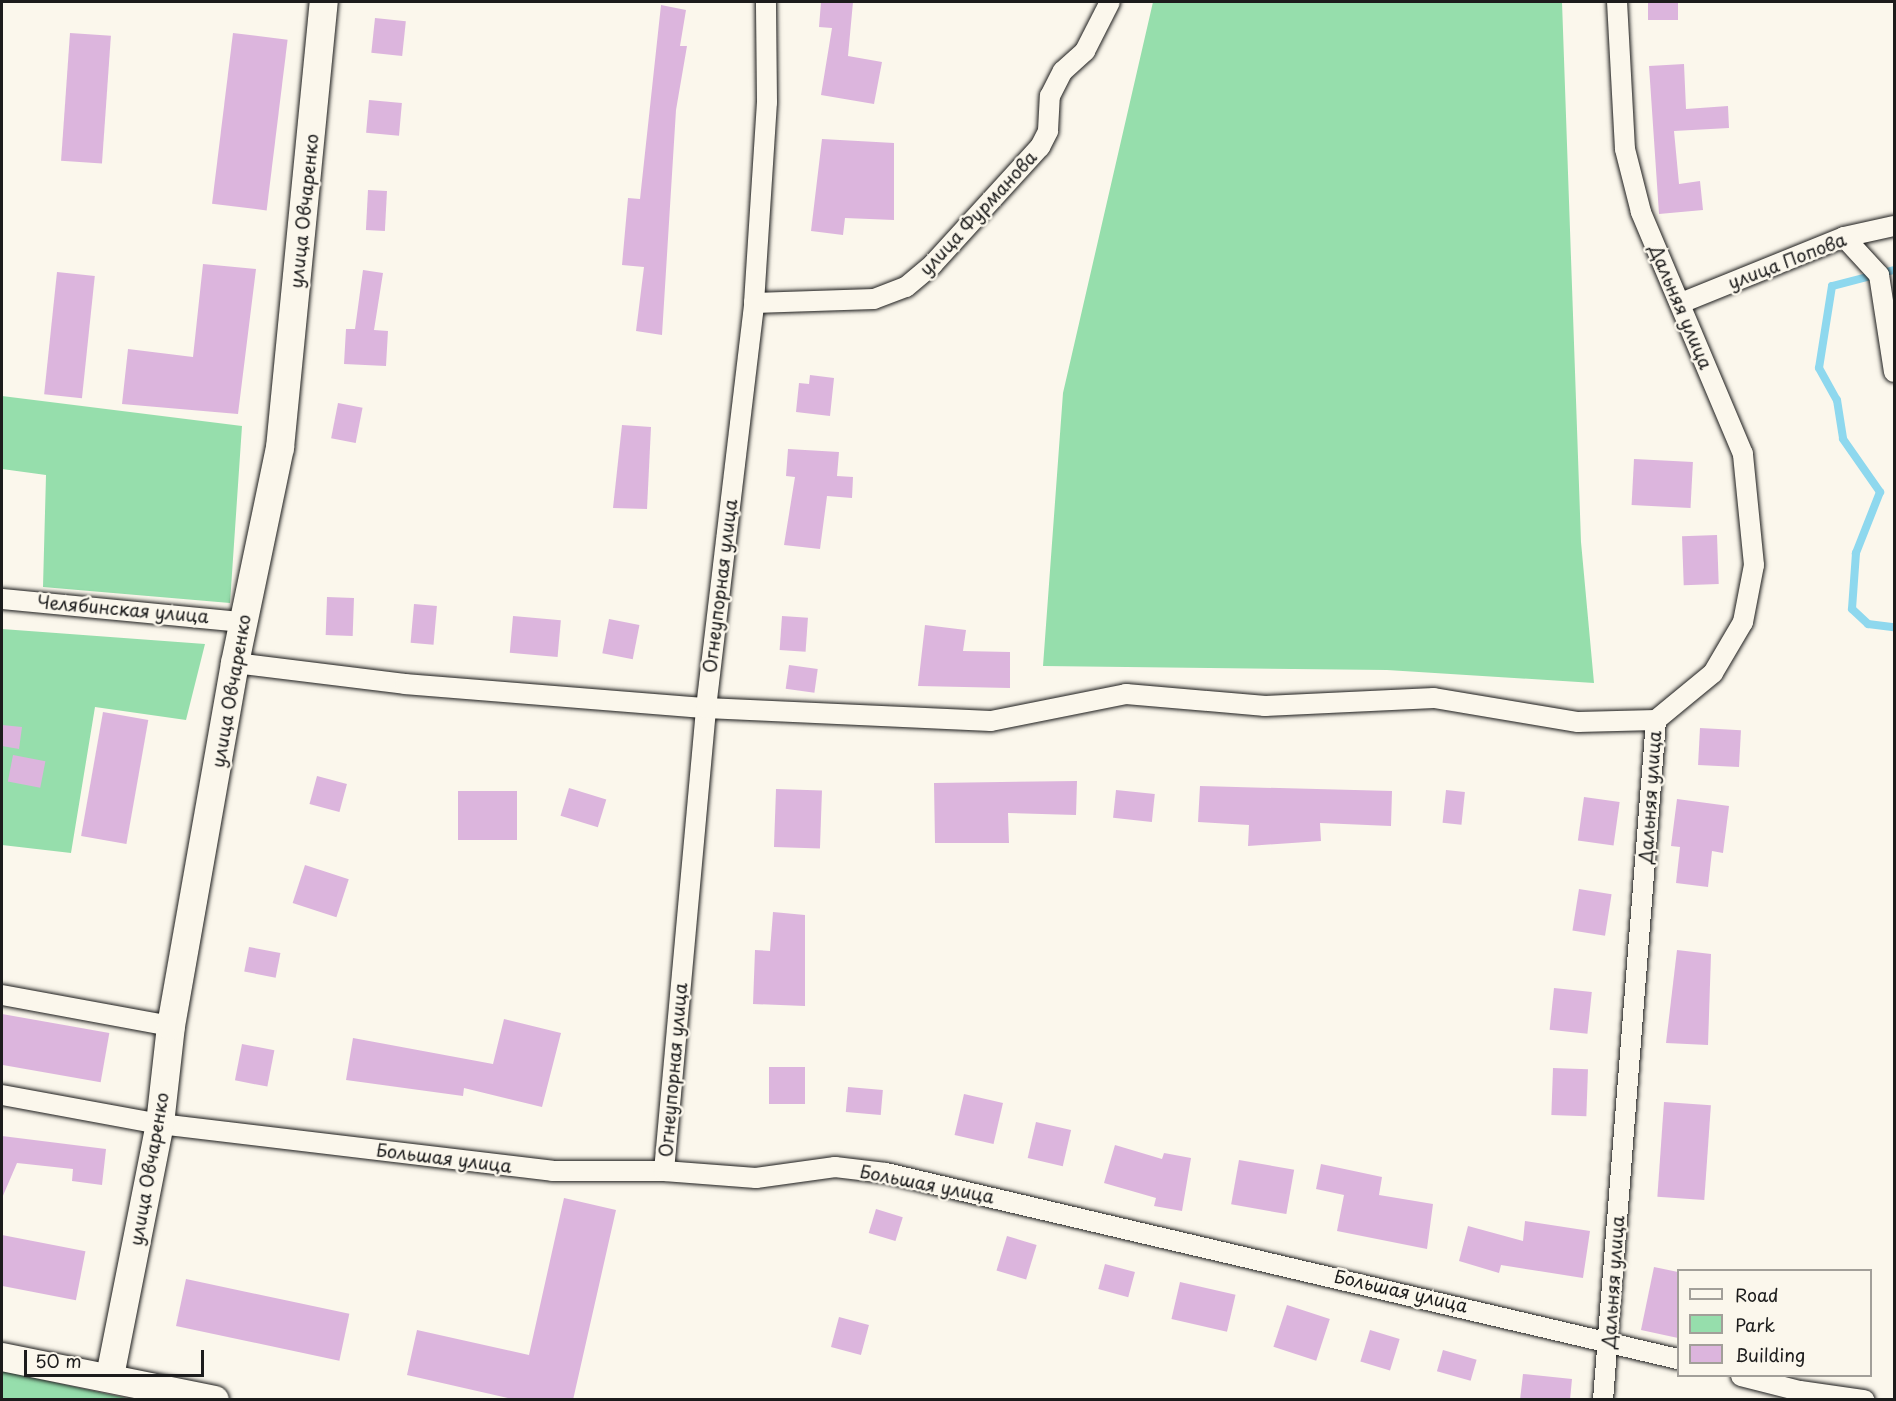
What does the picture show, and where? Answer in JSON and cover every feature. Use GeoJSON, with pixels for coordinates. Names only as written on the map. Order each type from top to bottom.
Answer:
{"type":"FeatureCollection","features":[{"type":"Feature","properties":{"kind":"street","name":"улица Овчаренко"},"geometry":{"type":"LineString","coordinates":[[110,1376],[160,1124],[171,1026],[235,663],[280,448],[324,2]]}},
{"type":"Feature","properties":{"kind":"street","name":"Огнеупорная улица"},"geometry":{"type":"LineString","coordinates":[[664,1171],[706,708],[754,303],[767,102],[766,2]]}},
{"type":"Feature","properties":{"kind":"street","name":"улица Фурманова"},"geometry":{"type":"LineString","coordinates":[[754,303],[874,299],[906,287],[933,264],[1040,147],[1048,131],[1050,96],[1063,71],[1085,51],[1110,2]]}},
{"type":"Feature","properties":{"kind":"street","name":"Дальняя улица"},"geometry":{"type":"LineString","coordinates":[[1603,1400],[1656,720],[1713,673],[1743,621],[1754,565],[1743,454],[1641,212],[1625,149],[1617,2]]}},
{"type":"Feature","properties":{"kind":"street","name":"улица Попова"},"geometry":{"type":"LineString","coordinates":[[1681,303],[1844,237],[1894,226]]}},
{"type":"Feature","properties":{"kind":"street"},"geometry":{"type":"LineString","coordinates":[[1844,237],[1879,274],[1894,372]]}},
{"type":"Feature","properties":{"kind":"street","name":"Челябинская улица"},"geometry":{"type":"LineString","coordinates":[[2,599],[243,621]]}},
{"type":"Feature","properties":{"kind":"street"},"geometry":{"type":"LineString","coordinates":[[235,663],[405,684],[706,708],[991,721],[1126,694],[1266,706],[1434,698],[1578,722],[1656,720]]}},
{"type":"Feature","properties":{"kind":"street"},"geometry":{"type":"LineString","coordinates":[[2,995],[171,1026]]}},
{"type":"Feature","properties":{"kind":"street","name":"Большая улица"},"geometry":{"type":"LineString","coordinates":[[2,1095],[160,1124],[552,1171],[664,1171],[756,1178],[835,1167],[886,1173],[1609,1340],[1677,1359]]}},
{"type":"Feature","properties":{"kind":"street"},"geometry":{"type":"LineString","coordinates":[[2,1357],[110,1376],[215,1400]]}},
{"type":"Feature","properties":{"kind":"street"},"geometry":{"type":"LineString","coordinates":[[1745,1377],[1800,1391],[1864,1400]]}},
{"type":"Feature","properties":{"kind":"green space"},"geometry":{"type":"Polygon","coordinates":[[[1153,2],[1562,2],[1581,542],[1594,683],[1387,670],[1043,666],[1063,393],[1153,2]]]}},
{"type":"Feature","properties":{"kind":"green space"},"geometry":{"type":"Polygon","coordinates":[[[2,396],[242,426],[230,603],[43,587],[46,475],[2,469],[2,396]]]}},
{"type":"Feature","properties":{"kind":"green space"},"geometry":{"type":"Polygon","coordinates":[[[2,629],[205,644],[186,720],[95,707],[71,853],[2,845],[2,629]]]}},
{"type":"Feature","properties":{"kind":"green space"},"geometry":{"type":"Polygon","coordinates":[[[2,1371],[131,1399],[2,1399],[2,1371]]]}},
{"type":"Feature","properties":{"kind":"building"},"geometry":{"type":"Polygon","coordinates":[[[821,2],[853,2],[848,56],[882,62],[874,104],[821,95],[832,28],[819,27],[821,2]]]}},
{"type":"Feature","properties":{"kind":"building"},"geometry":{"type":"Polygon","coordinates":[[[1648,2],[1678,2],[1678,20],[1648,20],[1648,2]]]}},
{"type":"Feature","properties":{"kind":"building"},"geometry":{"type":"Polygon","coordinates":[[[661,5],[686,10],[680,46],[687,46],[676,110],[662,335],[636,331],[644,267],[622,265],[628,198],[640,199],[661,5]]]}},
{"type":"Feature","properties":{"kind":"building"},"geometry":{"type":"Polygon","coordinates":[[[375,18],[406,21],[402,56],[371,53],[375,18]]]}},
{"type":"Feature","properties":{"kind":"building"},"geometry":{"type":"Polygon","coordinates":[[[70,33],[111,36],[102,164],[61,161],[70,33]]]}},
{"type":"Feature","properties":{"kind":"building"},"geometry":{"type":"Polygon","coordinates":[[[233,33],[288,40],[267,210],[212,204],[233,33]]]}},
{"type":"Feature","properties":{"kind":"building"},"geometry":{"type":"Polygon","coordinates":[[[1684,64],[1686,109],[1728,106],[1729,128],[1674,131],[1679,184],[1700,181],[1703,210],[1659,214],[1649,66],[1684,64]]]}},
{"type":"Feature","properties":{"kind":"building"},"geometry":{"type":"Polygon","coordinates":[[[369,100],[402,103],[399,136],[366,133],[369,100]]]}},
{"type":"Feature","properties":{"kind":"building"},"geometry":{"type":"Polygon","coordinates":[[[822,139],[894,143],[894,220],[845,218],[843,235],[811,231],[822,139]]]}},
{"type":"Feature","properties":{"kind":"building"},"geometry":{"type":"Polygon","coordinates":[[[368,190],[387,191],[385,231],[366,230],[368,190]]]}},
{"type":"Feature","properties":{"kind":"building"},"geometry":{"type":"Polygon","coordinates":[[[203,264],[256,269],[238,414],[122,404],[128,349],[193,357],[203,264]]]}},
{"type":"Feature","properties":{"kind":"building"},"geometry":{"type":"Polygon","coordinates":[[[363,270],[383,273],[374,330],[388,331],[386,366],[344,364],[346,329],[355,329],[363,270]]]}},
{"type":"Feature","properties":{"kind":"building"},"geometry":{"type":"Polygon","coordinates":[[[57,272],[95,276],[82,398],[44,394],[57,272]]]}},
{"type":"Feature","properties":{"kind":"building"},"geometry":{"type":"Polygon","coordinates":[[[810,375],[834,378],[830,416],[796,412],[799,383],[809,384],[810,375]]]}},
{"type":"Feature","properties":{"kind":"building"},"geometry":{"type":"Polygon","coordinates":[[[338,403],[363,408],[356,443],[331,438],[338,403]]]}},
{"type":"Feature","properties":{"kind":"building"},"geometry":{"type":"Polygon","coordinates":[[[622,425],[651,427],[647,509],[613,508],[622,425]]]}},
{"type":"Feature","properties":{"kind":"building"},"geometry":{"type":"Polygon","coordinates":[[[788,449],[839,452],[837,476],[853,477],[852,498],[827,496],[820,549],[784,545],[795,477],[786,476],[788,449]]]}},
{"type":"Feature","properties":{"kind":"building"},"geometry":{"type":"Polygon","coordinates":[[[1634,459],[1693,462],[1691,508],[1632,505],[1634,459]]]}},
{"type":"Feature","properties":{"kind":"building"},"geometry":{"type":"Polygon","coordinates":[[[1717,535],[1719,584],[1684,585],[1682,536],[1717,535]]]}},
{"type":"Feature","properties":{"kind":"building"},"geometry":{"type":"Polygon","coordinates":[[[327,597],[354,598],[353,636],[326,635],[327,597]]]}},
{"type":"Feature","properties":{"kind":"building"},"geometry":{"type":"Polygon","coordinates":[[[414,604],[437,606],[434,645],[411,643],[414,604]]]}},
{"type":"Feature","properties":{"kind":"building"},"geometry":{"type":"Polygon","coordinates":[[[513,616],[561,620],[558,657],[510,653],[513,616]]]}},
{"type":"Feature","properties":{"kind":"building"},"geometry":{"type":"Polygon","coordinates":[[[782,616],[808,618],[806,652],[780,650],[782,616]]]}},
{"type":"Feature","properties":{"kind":"building"},"geometry":{"type":"Polygon","coordinates":[[[609,619],[639,625],[633,659],[602,653],[609,619]]]}},
{"type":"Feature","properties":{"kind":"building"},"geometry":{"type":"Polygon","coordinates":[[[925,625],[966,630],[963,651],[1010,652],[1010,688],[918,686],[925,625]]]}},
{"type":"Feature","properties":{"kind":"building"},"geometry":{"type":"Polygon","coordinates":[[[789,665],[818,669],[814,693],[786,689],[789,665]]]}},
{"type":"Feature","properties":{"kind":"building"},"geometry":{"type":"Polygon","coordinates":[[[103,712],[148,720],[126,844],[81,836],[103,712]]]}},
{"type":"Feature","properties":{"kind":"building"},"geometry":{"type":"Polygon","coordinates":[[[2,725],[22,727],[19,749],[2,746],[2,725]]]}},
{"type":"Feature","properties":{"kind":"building"},"geometry":{"type":"Polygon","coordinates":[[[1700,728],[1741,730],[1739,767],[1698,765],[1700,728]]]}},
{"type":"Feature","properties":{"kind":"building"},"geometry":{"type":"Polygon","coordinates":[[[13,755],[45,761],[40,788],[8,782],[13,755]]]}},
{"type":"Feature","properties":{"kind":"building"},"geometry":{"type":"Polygon","coordinates":[[[317,776],[347,784],[339,812],[309,804],[317,776]]]}},
{"type":"Feature","properties":{"kind":"building"},"geometry":{"type":"Polygon","coordinates":[[[1077,781],[1076,815],[1008,813],[1009,843],[935,843],[934,783],[1077,781]]]}},
{"type":"Feature","properties":{"kind":"building"},"geometry":{"type":"Polygon","coordinates":[[[1200,786],[1392,791],[1391,826],[1320,823],[1321,841],[1248,846],[1249,825],[1198,822],[1200,786]]]}},
{"type":"Feature","properties":{"kind":"building"},"geometry":{"type":"Polygon","coordinates":[[[569,788],[606,799],[598,827],[561,816],[569,788]]]}},
{"type":"Feature","properties":{"kind":"building"},"geometry":{"type":"Polygon","coordinates":[[[776,789],[822,791],[820,849],[774,847],[776,789]]]}},
{"type":"Feature","properties":{"kind":"building"},"geometry":{"type":"Polygon","coordinates":[[[1116,790],[1155,794],[1152,822],[1113,818],[1116,790]]]}},
{"type":"Feature","properties":{"kind":"building"},"geometry":{"type":"Polygon","coordinates":[[[1446,790],[1465,792],[1461,825],[1443,823],[1446,790]]]}},
{"type":"Feature","properties":{"kind":"building"},"geometry":{"type":"Polygon","coordinates":[[[458,791],[517,791],[517,840],[458,840],[458,791]]]}},
{"type":"Feature","properties":{"kind":"building"},"geometry":{"type":"Polygon","coordinates":[[[1584,797],[1620,802],[1614,846],[1578,841],[1584,797]]]}},
{"type":"Feature","properties":{"kind":"building"},"geometry":{"type":"Polygon","coordinates":[[[1677,799],[1729,806],[1723,853],[1712,851],[1708,887],[1676,883],[1680,847],[1671,846],[1677,799]]]}},
{"type":"Feature","properties":{"kind":"building"},"geometry":{"type":"Polygon","coordinates":[[[305,865],[349,879],[336,917],[293,903],[305,865]]]}},
{"type":"Feature","properties":{"kind":"building"},"geometry":{"type":"Polygon","coordinates":[[[1579,889],[1612,894],[1605,936],[1572,930],[1579,889]]]}},
{"type":"Feature","properties":{"kind":"building"},"geometry":{"type":"Polygon","coordinates":[[[773,912],[805,915],[805,1006],[753,1004],[755,950],[770,951],[773,912]]]}},
{"type":"Feature","properties":{"kind":"building"},"geometry":{"type":"Polygon","coordinates":[[[249,947],[280,953],[276,978],[244,972],[249,947]]]}},
{"type":"Feature","properties":{"kind":"building"},"geometry":{"type":"Polygon","coordinates":[[[1677,950],[1711,954],[1708,1045],[1666,1043],[1677,950]]]}},
{"type":"Feature","properties":{"kind":"building"},"geometry":{"type":"Polygon","coordinates":[[[1554,988],[1592,992],[1587,1034],[1550,1030],[1554,988]]]}},
{"type":"Feature","properties":{"kind":"building"},"geometry":{"type":"Polygon","coordinates":[[[2,1014],[109,1033],[101,1082],[2,1065],[2,1014]]]}},
{"type":"Feature","properties":{"kind":"building"},"geometry":{"type":"Polygon","coordinates":[[[504,1019],[561,1033],[542,1107],[464,1088],[463,1096],[346,1080],[353,1038],[493,1064],[504,1019]]]}},
{"type":"Feature","properties":{"kind":"building"},"geometry":{"type":"Polygon","coordinates":[[[242,1044],[274,1050],[267,1087],[235,1080],[242,1044]]]}},
{"type":"Feature","properties":{"kind":"building"},"geometry":{"type":"Polygon","coordinates":[[[769,1067],[805,1067],[805,1104],[769,1104],[769,1067]]]}},
{"type":"Feature","properties":{"kind":"building"},"geometry":{"type":"Polygon","coordinates":[[[1553,1068],[1588,1069],[1586,1116],[1551,1115],[1553,1068]]]}},
{"type":"Feature","properties":{"kind":"building"},"geometry":{"type":"Polygon","coordinates":[[[848,1087],[883,1090],[881,1115],[846,1112],[848,1087]]]}},
{"type":"Feature","properties":{"kind":"building"},"geometry":{"type":"Polygon","coordinates":[[[964,1094],[1003,1103],[994,1144],[955,1135],[964,1094]]]}},
{"type":"Feature","properties":{"kind":"building"},"geometry":{"type":"Polygon","coordinates":[[[1664,1102],[1711,1105],[1704,1200],[1657,1197],[1664,1102]]]}},
{"type":"Feature","properties":{"kind":"building"},"geometry":{"type":"Polygon","coordinates":[[[1036,1122],[1071,1130],[1063,1166],[1028,1158],[1036,1122]]]}},
{"type":"Feature","properties":{"kind":"building"},"geometry":{"type":"Polygon","coordinates":[[[2,1136],[106,1149],[102,1185],[72,1181],[73,1169],[17,1163],[2,1198],[2,1136]]]}},
{"type":"Feature","properties":{"kind":"building"},"geometry":{"type":"Polygon","coordinates":[[[1115,1145],[1162,1159],[1164,1153],[1191,1158],[1182,1211],[1154,1206],[1156,1198],[1104,1183],[1115,1145]]]}},
{"type":"Feature","properties":{"kind":"building"},"geometry":{"type":"Polygon","coordinates":[[[1239,1160],[1294,1170],[1286,1214],[1231,1204],[1239,1160]]]}},
{"type":"Feature","properties":{"kind":"building"},"geometry":{"type":"Polygon","coordinates":[[[1321,1164],[1382,1177],[1379,1195],[1433,1204],[1427,1249],[1337,1231],[1344,1195],[1316,1189],[1321,1164]]]}},
{"type":"Feature","properties":{"kind":"building"},"geometry":{"type":"Polygon","coordinates":[[[564,1198],[616,1210],[573,1400],[517,1400],[407,1375],[417,1330],[529,1355],[564,1198]]]}},
{"type":"Feature","properties":{"kind":"building"},"geometry":{"type":"Polygon","coordinates":[[[876,1209],[903,1217],[895,1241],[869,1233],[876,1209]]]}},
{"type":"Feature","properties":{"kind":"building"},"geometry":{"type":"Polygon","coordinates":[[[1525,1221],[1590,1231],[1583,1278],[1501,1265],[1499,1273],[1459,1261],[1468,1226],[1523,1241],[1525,1221]]]}},
{"type":"Feature","properties":{"kind":"building"},"geometry":{"type":"Polygon","coordinates":[[[2,1235],[85,1251],[76,1300],[2,1286],[2,1235]]]}},
{"type":"Feature","properties":{"kind":"building"},"geometry":{"type":"Polygon","coordinates":[[[1007,1236],[1037,1245],[1026,1279],[996,1270],[1007,1236]]]}},
{"type":"Feature","properties":{"kind":"building"},"geometry":{"type":"Polygon","coordinates":[[[1105,1264],[1135,1272],[1128,1297],[1098,1289],[1105,1264]]]}},
{"type":"Feature","properties":{"kind":"building"},"geometry":{"type":"Polygon","coordinates":[[[1654,1267],[1677,1272],[1677,1338],[1641,1330],[1654,1267]]]}},
{"type":"Feature","properties":{"kind":"building"},"geometry":{"type":"Polygon","coordinates":[[[186,1279],[349,1314],[339,1361],[176,1326],[186,1279]]]}},
{"type":"Feature","properties":{"kind":"building"},"geometry":{"type":"Polygon","coordinates":[[[1180,1282],[1236,1295],[1227,1332],[1171,1319],[1180,1282]]]}},
{"type":"Feature","properties":{"kind":"building"},"geometry":{"type":"Polygon","coordinates":[[[1287,1305],[1330,1319],[1316,1361],[1273,1347],[1287,1305]]]}},
{"type":"Feature","properties":{"kind":"building"},"geometry":{"type":"Polygon","coordinates":[[[839,1317],[869,1325],[861,1355],[831,1347],[839,1317]]]}},
{"type":"Feature","properties":{"kind":"building"},"geometry":{"type":"Polygon","coordinates":[[[1370,1330],[1400,1339],[1390,1371],[1360,1362],[1370,1330]]]}},
{"type":"Feature","properties":{"kind":"building"},"geometry":{"type":"Polygon","coordinates":[[[1443,1350],[1477,1360],[1471,1381],[1437,1371],[1443,1350]]]}},
{"type":"Feature","properties":{"kind":"building"},"geometry":{"type":"Polygon","coordinates":[[[1523,1374],[1572,1379],[1570,1400],[1520,1400],[1523,1374]]]}},
{"type":"Feature","properties":{"kind":"waterway"},"geometry":{"type":"LineString","coordinates":[[1894,270],[1832,286],[1819,368],[1837,400],[1843,439],[1880,492],[1856,553],[1852,609],[1868,624],[1894,627]]}}]}
